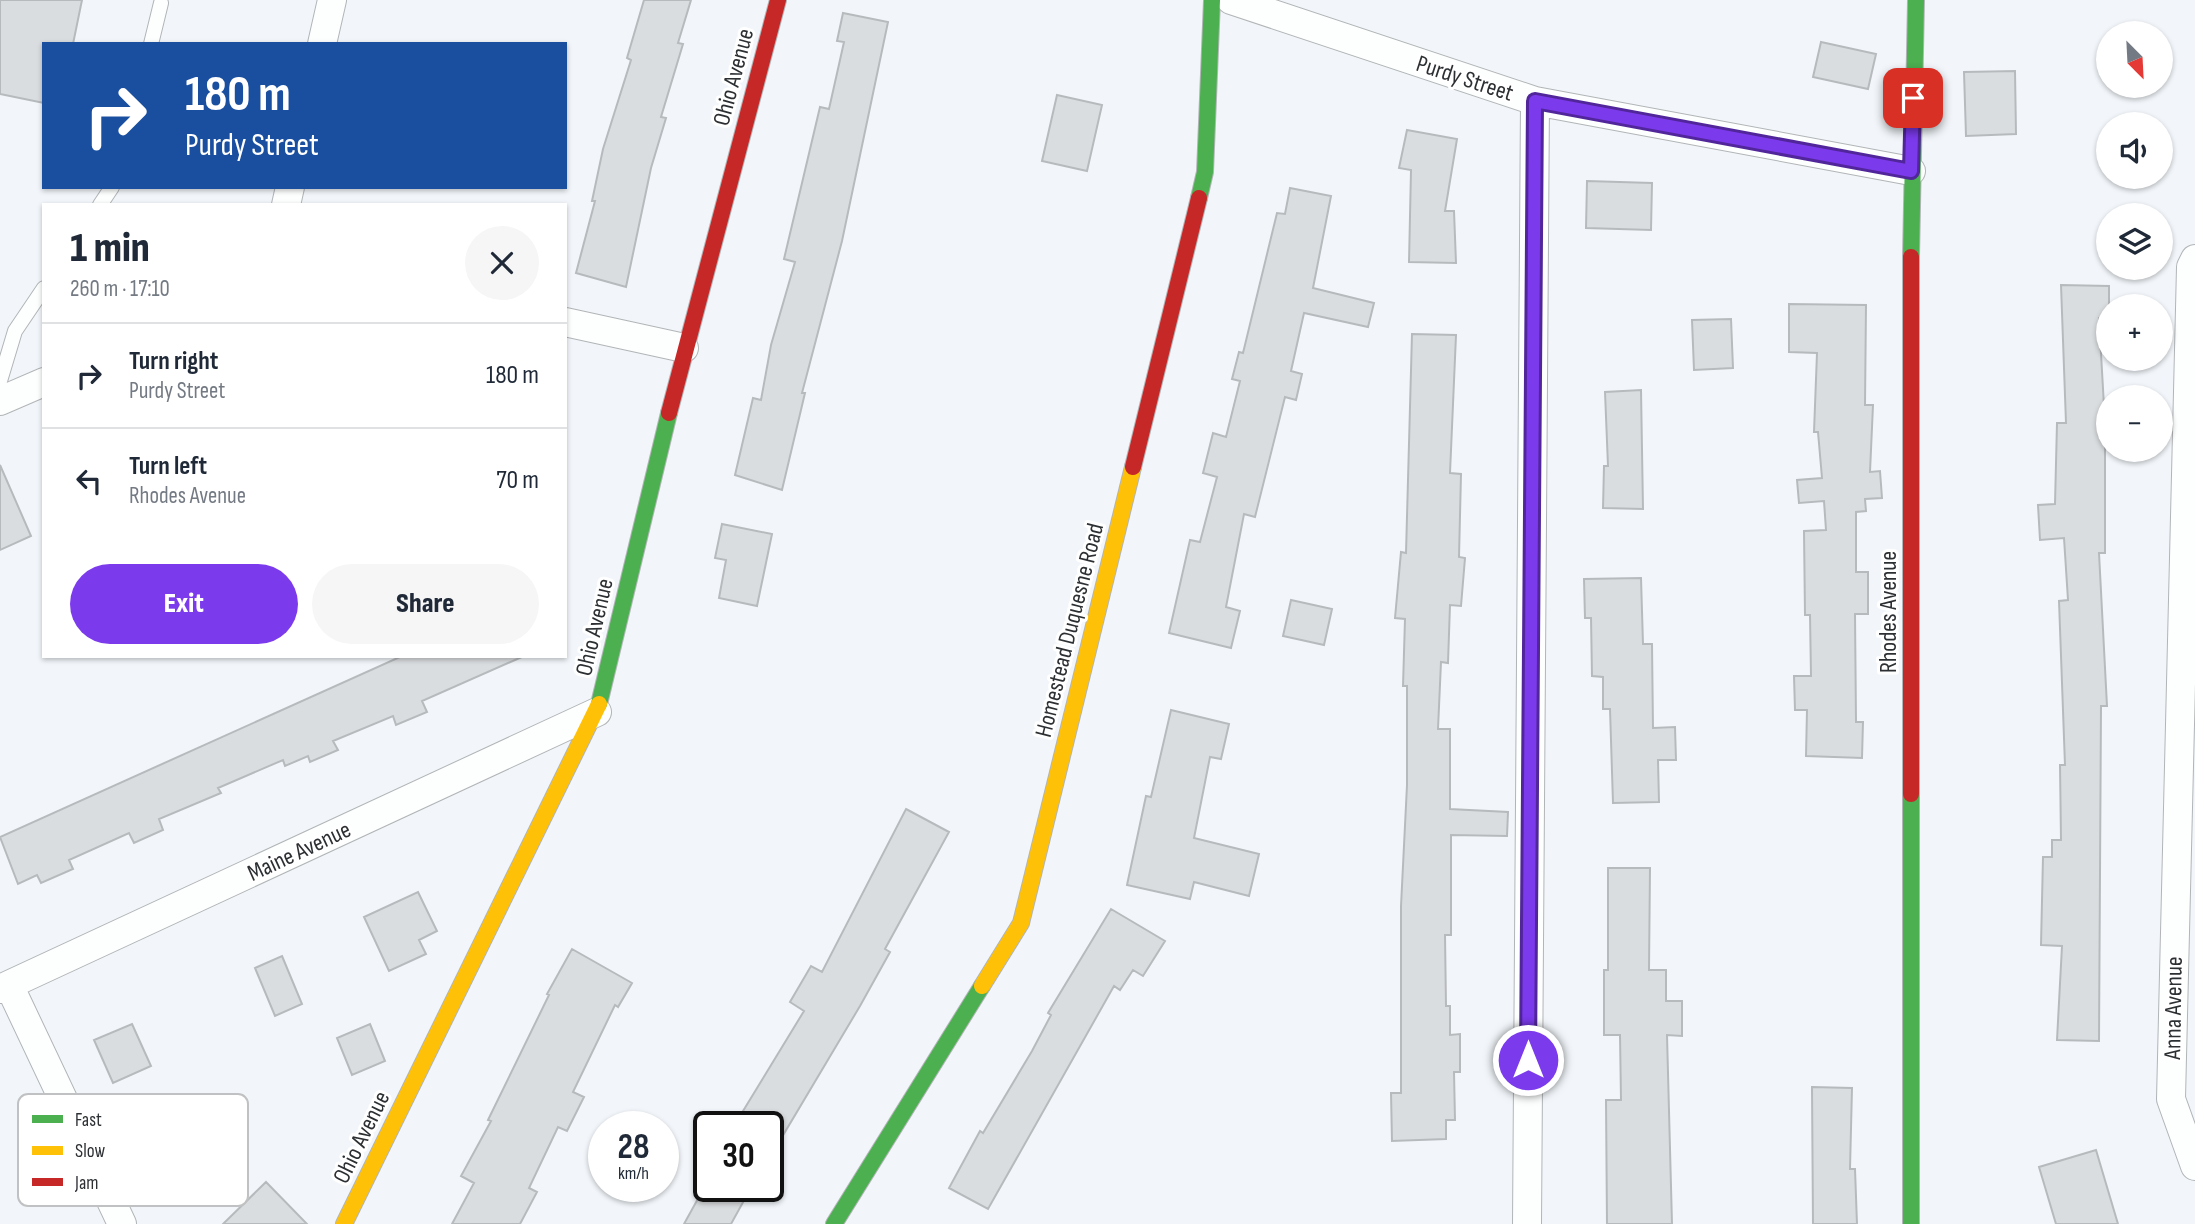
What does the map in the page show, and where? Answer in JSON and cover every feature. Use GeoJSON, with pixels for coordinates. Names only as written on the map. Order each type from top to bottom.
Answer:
{"type":"FeatureCollection","features":[{"type":"Feature","properties":{"kind":"street"},"geometry":{"type":"LineString","coordinates":[[322,42],[332,0]]}},
{"type":"Feature","properties":{"kind":"street","name":"Ohio Avenue"},"geometry":{"type":"LineString","coordinates":[[344,1224],[597,712],[684,348],[778,0]]}},
{"type":"Feature","properties":{"kind":"street","name":"Homestead Duquesne Road"},"geometry":{"type":"LineString","coordinates":[[834,1224],[1021,923],[1205,172],[1212,0]]}},
{"type":"Feature","properties":{"kind":"street","name":"Purdy Street"},"geometry":{"type":"LineString","coordinates":[[1231,0],[1535,101],[1911,171]]}},
{"type":"Feature","properties":{"kind":"street","name":"Rhodes Avenue"},"geometry":{"type":"LineString","coordinates":[[1911,1224],[1911,171],[1916,0]]}},
{"type":"Feature","properties":{"kind":"street"},"geometry":{"type":"LineString","coordinates":[[1527,1224],[1535,101]]}},
{"type":"Feature","properties":{"kind":"street","name":"Anna Avenue"},"geometry":{"type":"LineString","coordinates":[[2195,259],[2191,267],[2171,1099],[2195,1166]]}},
{"type":"Feature","properties":{"kind":"street"},"geometry":{"type":"LineString","coordinates":[[567,322],[684,348]]}},
{"type":"Feature","properties":{"kind":"street"},"geometry":{"type":"LineString","coordinates":[[0,401],[42,383]]}},
{"type":"Feature","properties":{"kind":"street","name":"Maine Avenue"},"geometry":{"type":"LineString","coordinates":[[5,987],[597,712]]}},
{"type":"Feature","properties":{"kind":"street"},"geometry":{"type":"LineString","coordinates":[[5,987],[55,1094]]}},
{"type":"Feature","properties":{"kind":"street"},"geometry":{"type":"LineString","coordinates":[[108,1206],[115,1222]]}},
{"type":"Feature","properties":{"kind":"lane"},"geometry":{"type":"LineString","coordinates":[[151,42],[161,3]]}},
{"type":"Feature","properties":{"kind":"lane"},"geometry":{"type":"LineString","coordinates":[[0,381],[15,331],[42,291]]}},
{"type":"Feature","properties":{"kind":"building"},"geometry":{"type":"Polygon","coordinates":[[[0,0],[82,0],[73,42],[42,42],[42,103],[0,94],[0,0]]]}},
{"type":"Feature","properties":{"kind":"building"},"geometry":{"type":"Polygon","coordinates":[[[644,0],[691,0],[678,43],[683,44],[661,117],[666,118],[651,168],[626,287],[576,273],[595,201],[592,201],[603,149],[631,60],[627,58],[644,0]]]}},
{"type":"Feature","properties":{"kind":"building"},"geometry":{"type":"Polygon","coordinates":[[[843,13],[888,22],[842,241],[802,393],[805,393],[782,490],[735,475],[753,398],[761,400],[771,345],[795,262],[784,259],[820,107],[829,109],[844,42],[837,41],[843,13]]]}},
{"type":"Feature","properties":{"kind":"building"},"geometry":{"type":"Polygon","coordinates":[[[1821,42],[1876,54],[1868,89],[1813,77],[1821,42]]]}},
{"type":"Feature","properties":{"kind":"building"},"geometry":{"type":"Polygon","coordinates":[[[2015,71],[2016,134],[1966,136],[1964,72],[2015,71]]]}},
{"type":"Feature","properties":{"kind":"building"},"geometry":{"type":"Polygon","coordinates":[[[1057,95],[1102,105],[1087,171],[1042,161],[1057,95]]]}},
{"type":"Feature","properties":{"kind":"building"},"geometry":{"type":"Polygon","coordinates":[[[1407,130],[1457,139],[1445,211],[1454,211],[1456,263],[1409,262],[1411,170],[1399,168],[1407,130]]]}},
{"type":"Feature","properties":{"kind":"building"},"geometry":{"type":"Polygon","coordinates":[[[1587,181],[1652,183],[1651,230],[1586,228],[1587,181]]]}},
{"type":"Feature","properties":{"kind":"building"},"geometry":{"type":"Polygon","coordinates":[[[1290,188],[1331,196],[1313,288],[1374,303],[1368,327],[1304,313],[1291,371],[1302,374],[1296,400],[1285,397],[1255,517],[1244,514],[1226,607],[1240,611],[1231,648],[1169,633],[1190,540],[1200,542],[1217,477],[1203,473],[1213,433],[1226,437],[1240,381],[1232,379],[1239,352],[1243,353],[1277,213],[1285,214],[1290,188]]]}},
{"type":"Feature","properties":{"kind":"building"},"geometry":{"type":"Polygon","coordinates":[[[2061,285],[2109,286],[2109,294],[2096,294],[2096,371],[2102,371],[2103,385],[2096,385],[2096,462],[2105,462],[2105,553],[2099,553],[2107,706],[2101,706],[2099,1041],[2057,1040],[2062,946],[2041,945],[2043,857],[2052,857],[2052,840],[2061,840],[2060,765],[2065,765],[2059,601],[2068,600],[2064,538],[2040,540],[2038,505],[2055,504],[2057,423],[2066,423],[2061,285]]]}},
{"type":"Feature","properties":{"kind":"building"},"geometry":{"type":"Polygon","coordinates":[[[1789,304],[1866,305],[1865,405],[1873,405],[1870,472],[1880,471],[1882,498],[1865,499],[1866,511],[1856,512],[1856,572],[1868,572],[1868,614],[1855,614],[1856,722],[1863,722],[1862,758],[1806,756],[1807,710],[1795,710],[1794,676],[1811,676],[1810,615],[1805,615],[1804,531],[1826,530],[1824,501],[1799,503],[1797,480],[1822,478],[1818,432],[1814,432],[1817,353],[1789,352],[1789,304]]]}},
{"type":"Feature","properties":{"kind":"building"},"geometry":{"type":"Polygon","coordinates":[[[1731,319],[1733,368],[1694,370],[1692,320],[1731,319]]]}},
{"type":"Feature","properties":{"kind":"building"},"geometry":{"type":"Polygon","coordinates":[[[1412,334],[1456,335],[1450,473],[1461,474],[1459,557],[1465,558],[1461,606],[1450,605],[1448,663],[1441,662],[1438,729],[1450,729],[1450,809],[1508,812],[1507,836],[1451,835],[1451,935],[1445,935],[1446,1006],[1450,1006],[1450,1035],[1460,1034],[1460,1072],[1454,1072],[1455,1120],[1446,1120],[1446,1139],[1392,1141],[1391,1093],[1401,1093],[1401,906],[1407,785],[1407,686],[1403,686],[1405,619],[1395,618],[1401,552],[1406,553],[1412,334]]]}},
{"type":"Feature","properties":{"kind":"building"},"geometry":{"type":"Polygon","coordinates":[[[1641,390],[1643,509],[1603,508],[1604,466],[1608,466],[1605,392],[1641,390]]]}},
{"type":"Feature","properties":{"kind":"building"},"geometry":{"type":"Polygon","coordinates":[[[0,465],[31,536],[0,550],[0,465]]]}},
{"type":"Feature","properties":{"kind":"building"},"geometry":{"type":"Polygon","coordinates":[[[722,524],[772,534],[757,606],[719,598],[726,560],[715,558],[722,524]]]}},
{"type":"Feature","properties":{"kind":"building"},"geometry":{"type":"Polygon","coordinates":[[[1641,578],[1643,644],[1652,644],[1653,728],[1675,727],[1676,760],[1658,760],[1659,802],[1613,803],[1610,709],[1603,709],[1603,677],[1592,676],[1591,618],[1585,618],[1584,579],[1641,578]]]}},
{"type":"Feature","properties":{"kind":"building"},"geometry":{"type":"Polygon","coordinates":[[[1291,600],[1332,609],[1324,645],[1283,636],[1291,600]]]}},
{"type":"Feature","properties":{"kind":"building"},"geometry":{"type":"Polygon","coordinates":[[[398,658],[519,658],[422,701],[427,712],[396,725],[393,716],[333,741],[338,750],[310,762],[308,756],[285,766],[283,760],[218,788],[221,793],[159,819],[163,830],[134,843],[129,833],[69,860],[73,869],[41,883],[37,875],[18,884],[0,837],[398,658]]]}},
{"type":"Feature","properties":{"kind":"building"},"geometry":{"type":"Polygon","coordinates":[[[1171,710],[1229,724],[1221,759],[1210,757],[1194,838],[1259,854],[1249,896],[1194,882],[1190,899],[1127,885],[1146,796],[1151,797],[1171,710]]]}},
{"type":"Feature","properties":{"kind":"building"},"geometry":{"type":"Polygon","coordinates":[[[906,809],[949,832],[885,949],[890,952],[784,1134],[784,1111],[743,1111],[804,1011],[790,1002],[811,966],[822,972],[906,809]]]}},
{"type":"Feature","properties":{"kind":"building"},"geometry":{"type":"Polygon","coordinates":[[[1608,868],[1650,868],[1649,970],[1666,970],[1666,1001],[1682,1001],[1682,1036],[1667,1035],[1672,1224],[1607,1224],[1606,1100],[1621,1100],[1620,1035],[1604,1035],[1604,970],[1608,970],[1608,868]]]}},
{"type":"Feature","properties":{"kind":"building"},"geometry":{"type":"Polygon","coordinates":[[[418,892],[437,931],[419,940],[426,954],[389,971],[364,917],[418,892]]]}},
{"type":"Feature","properties":{"kind":"building"},"geometry":{"type":"Polygon","coordinates":[[[1111,909],[1165,941],[1143,976],[1133,970],[1120,990],[1114,986],[988,1209],[949,1188],[980,1131],[983,1133],[1032,1051],[1051,1015],[1048,1013],[1111,909]]]}},
{"type":"Feature","properties":{"kind":"building"},"geometry":{"type":"Polygon","coordinates":[[[572,949],[632,983],[618,1007],[615,1005],[573,1092],[584,1097],[567,1131],[558,1127],[529,1188],[537,1192],[520,1224],[452,1224],[474,1183],[461,1176],[491,1121],[488,1120],[549,995],[547,994],[572,949]]]}},
{"type":"Feature","properties":{"kind":"building"},"geometry":{"type":"Polygon","coordinates":[[[282,956],[302,1004],[275,1016],[255,968],[282,956]]]}},
{"type":"Feature","properties":{"kind":"building"},"geometry":{"type":"Polygon","coordinates":[[[132,1024],[151,1066],[113,1083],[94,1040],[132,1024]]]}},
{"type":"Feature","properties":{"kind":"building"},"geometry":{"type":"Polygon","coordinates":[[[370,1024],[385,1061],[352,1075],[337,1038],[370,1024]]]}},
{"type":"Feature","properties":{"kind":"building"},"geometry":{"type":"Polygon","coordinates":[[[1812,1087],[1852,1088],[1850,1169],[1855,1169],[1857,1224],[1813,1224],[1812,1087]]]}},
{"type":"Feature","properties":{"kind":"building"},"geometry":{"type":"Polygon","coordinates":[[[2096,1150],[2118,1224],[2056,1224],[2039,1167],[2096,1150]]]}},
{"type":"Feature","properties":{"kind":"building"},"geometry":{"type":"Polygon","coordinates":[[[266,1182],[307,1224],[223,1224],[241,1206],[248,1206],[248,1200],[266,1182]]]}},
{"type":"Feature","properties":{"kind":"building"},"geometry":{"type":"Polygon","coordinates":[[[696,1202],[743,1202],[731,1224],[684,1224],[696,1202]]]}},
{"type":"Feature","properties":{"kind":"traffic: fast"},"geometry":{"type":"LineString","coordinates":[[1199,198],[1205,172],[1212,0]]}},
{"type":"Feature","properties":{"kind":"traffic: fast"},"geometry":{"type":"LineString","coordinates":[[1911,257],[1916,0]]}},
{"type":"Feature","properties":{"kind":"traffic: fast"},"geometry":{"type":"LineString","coordinates":[[599,704],[669,413]]}},
{"type":"Feature","properties":{"kind":"traffic: fast"},"geometry":{"type":"LineString","coordinates":[[1911,794],[1911,1224]]}},
{"type":"Feature","properties":{"kind":"traffic: fast"},"geometry":{"type":"LineString","coordinates":[[834,1224],[982,986]]}},
{"type":"Feature","properties":{"kind":"traffic: slow"},"geometry":{"type":"LineString","coordinates":[[982,986],[1021,923],[1133,467]]}},
{"type":"Feature","properties":{"kind":"traffic: slow"},"geometry":{"type":"LineString","coordinates":[[344,1224],[599,704]]}},
{"type":"Feature","properties":{"kind":"traffic: jam"},"geometry":{"type":"LineString","coordinates":[[669,413],[778,0]]}},
{"type":"Feature","properties":{"kind":"traffic: jam"},"geometry":{"type":"LineString","coordinates":[[1133,467],[1199,198]]}},
{"type":"Feature","properties":{"kind":"traffic: jam"},"geometry":{"type":"LineString","coordinates":[[1911,257],[1911,794]]}},
{"type":"Feature","properties":{"kind":"route"},"geometry":{"type":"LineString","coordinates":[[1528,1060],[1535,101],[1911,171],[1913,98]]}}]}
